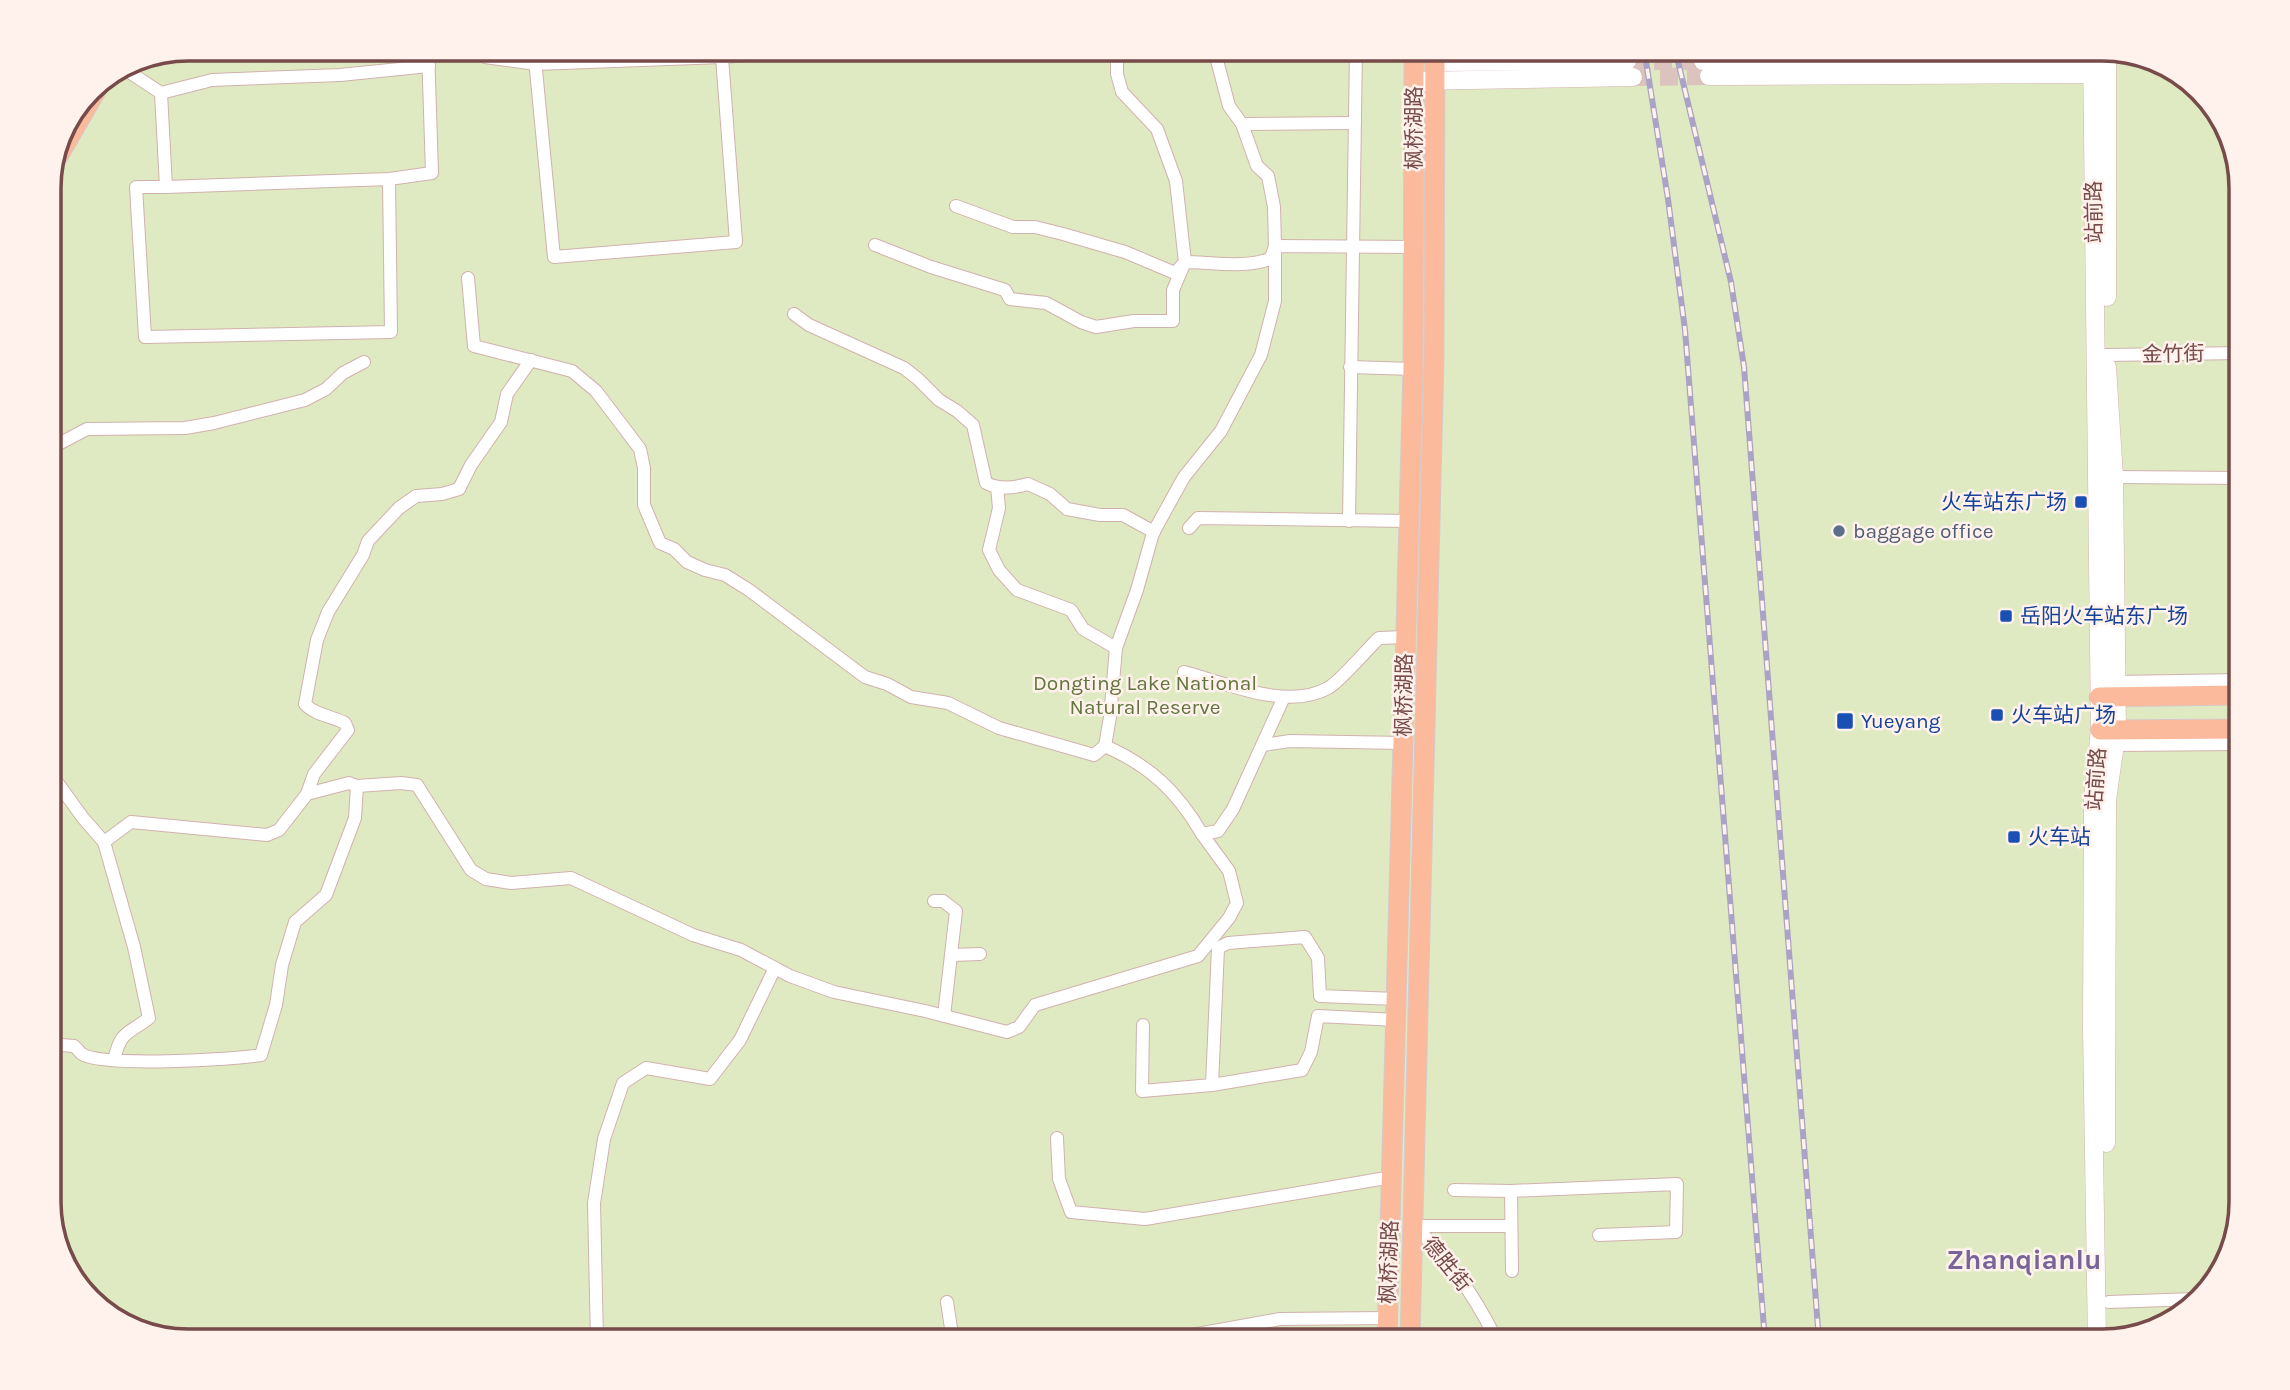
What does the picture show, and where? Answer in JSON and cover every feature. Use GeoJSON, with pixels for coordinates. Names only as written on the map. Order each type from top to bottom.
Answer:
{"type":"FeatureCollection","features":[{"type":"Feature","properties":{"kind":"main road","name":"枫桥湖路"},"geometry":{"type":"LineString","coordinates":[[1388,1329],[1413,369],[1414,61]]}},
{"type":"Feature","properties":{"kind":"main road"},"geometry":{"type":"LineString","coordinates":[[1706,69],[2100,61]]}},
{"type":"Feature","properties":{"kind":"main road","name":"站前路"},"geometry":{"type":"LineString","coordinates":[[2100,61],[2106,355],[2113,477],[2111,692],[2106,813],[2105,1026],[2109,1329]]}},
{"type":"Feature","properties":{"kind":"main road","name":"站前路"},"geometry":{"type":"LineString","coordinates":[[2100,61],[2111,692]]}},
{"type":"Feature","properties":{"kind":"main road","name":"枫桥湖路"},"geometry":{"type":"LineString","coordinates":[[1410,1329],[1433,371],[1435,64]]}},
{"type":"Feature","properties":{"kind":"main road"},"geometry":{"type":"LineString","coordinates":[[1415,81],[1435,64],[1630,69]]}},
{"type":"Feature","properties":{"kind":"main road"},"geometry":{"type":"LineString","coordinates":[[2111,692],[2229,695]]}},
{"type":"Feature","properties":{"kind":"main road"},"geometry":{"type":"LineString","coordinates":[[2110,735],[2229,730]]}},
{"type":"Feature","properties":{"kind":"main road","name":"站前路"},"geometry":{"type":"LineString","coordinates":[[2097,1329],[2092,1016],[2093,799],[2110,735]]}},
{"type":"Feature","properties":{"kind":"street"},"geometry":{"type":"LineString","coordinates":[[389,179],[391,332],[145,337],[136,187],[389,179],[432,173],[429,61]]}},
{"type":"Feature","properties":{"kind":"street"},"geometry":{"type":"LineString","coordinates":[[514,61],[536,64],[616,61]]}},
{"type":"Feature","properties":{"kind":"street"},"geometry":{"type":"LineString","coordinates":[[536,61],[554,257],[736,242],[722,61]]}},
{"type":"Feature","properties":{"kind":"street"},"geometry":{"type":"LineString","coordinates":[[875,245],[931,267],[1005,290],[1010,299],[1046,303],[1096,327],[1134,321],[1172,321],[1172,290],[1185,262],[1176,181],[1157,129],[1122,92],[1117,74],[1118,61]]}},
{"type":"Feature","properties":{"kind":"street"},"geometry":{"type":"LineString","coordinates":[[468,278],[474,346],[572,371],[596,391],[627,429],[640,449],[644,468],[644,505],[660,543],[674,549],[687,562],[725,575],[750,590],[865,677],[887,684],[911,697],[948,703],[999,728],[1094,755],[1105,746],[1116,648],[1154,532],[1184,477],[1221,431],[1261,355],[1275,301],[1274,207],[1268,176],[1257,166],[1242,124],[1229,106],[1217,61]]}},
{"type":"Feature","properties":{"kind":"street"},"geometry":{"type":"LineString","coordinates":[[1349,521],[1356,61]]}},
{"type":"Feature","properties":{"kind":"street"},"geometry":{"type":"LineString","coordinates":[[132,74],[162,93],[212,80],[340,75],[429,66]]}},
{"type":"Feature","properties":{"kind":"street"},"geometry":{"type":"LineString","coordinates":[[162,93],[166,187]]}},
{"type":"Feature","properties":{"kind":"street"},"geometry":{"type":"LineString","coordinates":[[1242,124],[1354,123]]}},
{"type":"Feature","properties":{"kind":"street"},"geometry":{"type":"LineString","coordinates":[[956,206],[1013,227],[1035,227],[1063,233],[1125,252],[1175,273],[1185,262]]}},
{"type":"Feature","properties":{"kind":"street"},"geometry":{"type":"LineString","coordinates":[[1185,262],[1263,262],[1270,258],[1275,246]]}},
{"type":"Feature","properties":{"kind":"street"},"geometry":{"type":"LineString","coordinates":[[1275,246],[1413,247]]}},
{"type":"Feature","properties":{"kind":"street"},"geometry":{"type":"LineString","coordinates":[[794,314],[809,325],[904,368],[939,400],[973,425],[986,483],[1014,488],[1028,484],[1050,495],[1067,509],[1100,515],[1123,515],[1154,532]]}},
{"type":"Feature","properties":{"kind":"street","name":"金竹街"},"geometry":{"type":"LineString","coordinates":[[2106,355],[2228,353]]}},
{"type":"Feature","properties":{"kind":"street"},"geometry":{"type":"LineString","coordinates":[[104,842],[131,822],[267,835],[279,830],[307,793],[314,774],[348,730],[345,723],[313,712],[305,704],[317,640],[328,611],[363,555],[368,541],[399,508],[416,496],[442,494],[459,489],[471,465],[501,422],[507,394],[531,360]]}},
{"type":"Feature","properties":{"kind":"street"},"geometry":{"type":"LineString","coordinates":[[62,442],[87,429],[185,428],[305,400],[326,390],[342,373],[364,362]]}},
{"type":"Feature","properties":{"kind":"street"},"geometry":{"type":"LineString","coordinates":[[1350,367],[1413,369]]}},
{"type":"Feature","properties":{"kind":"street"},"geometry":{"type":"LineString","coordinates":[[2113,477],[2228,478]]}},
{"type":"Feature","properties":{"kind":"street"},"geometry":{"type":"LineString","coordinates":[[997,487],[999,508],[989,550],[999,570],[1017,590],[1071,610],[1083,629],[1116,648]]}},
{"type":"Feature","properties":{"kind":"street"},"geometry":{"type":"LineString","coordinates":[[1189,528],[1198,518],[1409,522]]}},
{"type":"Feature","properties":{"kind":"street"},"geometry":{"type":"LineString","coordinates":[[1184,672],[1283,697],[1297,698],[1329,688],[1379,638],[1406,637]]}},
{"type":"Feature","properties":{"kind":"street"},"geometry":{"type":"LineString","coordinates":[[2111,692],[2228,682]]}},
{"type":"Feature","properties":{"kind":"street"},"geometry":{"type":"LineString","coordinates":[[1202,834],[1218,831],[1233,809],[1264,745],[1283,697]]}},
{"type":"Feature","properties":{"kind":"street"},"geometry":{"type":"LineString","coordinates":[[2110,735],[2229,742]]}},
{"type":"Feature","properties":{"kind":"street"},"geometry":{"type":"LineString","coordinates":[[1264,745],[1290,741],[1403,743]]}},
{"type":"Feature","properties":{"kind":"street"},"geometry":{"type":"LineString","coordinates":[[307,793],[349,783],[357,786],[401,783],[417,786],[471,870],[486,879],[511,883],[571,878],[693,935],[741,950],[775,968],[834,992],[1007,1032],[1019,1027],[1035,1005],[1198,956],[1229,918],[1237,903],[1229,871],[1193,818],[1156,774],[1105,746]]}},
{"type":"Feature","properties":{"kind":"street"},"geometry":{"type":"LineString","coordinates":[[62,1045],[74,1046],[83,1055],[114,1060],[226,1060],[261,1055],[276,1005],[282,965],[295,922],[326,895],[355,818],[357,786]]}},
{"type":"Feature","properties":{"kind":"street"},"geometry":{"type":"LineString","coordinates":[[62,789],[104,842],[134,947],[149,1018],[123,1035],[114,1060]]}},
{"type":"Feature","properties":{"kind":"street"},"geometry":{"type":"LineString","coordinates":[[934,901],[943,901],[956,911],[944,1016]]}},
{"type":"Feature","properties":{"kind":"street"},"geometry":{"type":"LineString","coordinates":[[1143,1026],[1142,1091],[1212,1085],[1302,1070],[1311,1052],[1320,996],[1318,958],[1305,937],[1228,943],[1218,947],[1212,1085]]}},
{"type":"Feature","properties":{"kind":"street"},"geometry":{"type":"LineString","coordinates":[[951,955],[980,954]]}},
{"type":"Feature","properties":{"kind":"street"},"geometry":{"type":"LineString","coordinates":[[597,1329],[594,1203],[604,1139],[624,1083],[646,1069],[710,1079],[740,1040],[775,968]]}},
{"type":"Feature","properties":{"kind":"street"},"geometry":{"type":"LineString","coordinates":[[1320,996],[1396,999]]}},
{"type":"Feature","properties":{"kind":"street"},"geometry":{"type":"LineString","coordinates":[[1318,1020],[1318,1016],[1396,1020]]}},
{"type":"Feature","properties":{"kind":"street"},"geometry":{"type":"LineString","coordinates":[[1057,1138],[1059,1179],[1071,1212],[1111,1217],[1145,1219],[1392,1177]]}},
{"type":"Feature","properties":{"kind":"street"},"geometry":{"type":"LineString","coordinates":[[1454,1190],[1511,1191],[1677,1184],[1676,1231],[1600,1235]]}},
{"type":"Feature","properties":{"kind":"street"},"geometry":{"type":"LineString","coordinates":[[1511,1191],[1512,1271]]}},
{"type":"Feature","properties":{"kind":"street"},"geometry":{"type":"LineString","coordinates":[[1414,1226],[1511,1226]]}},
{"type":"Feature","properties":{"kind":"street","name":"德胜街"},"geometry":{"type":"LineString","coordinates":[[1414,1226],[1458,1274],[1480,1306],[1491,1329]]}},
{"type":"Feature","properties":{"kind":"street"},"geometry":{"type":"LineString","coordinates":[[2109,1302],[2183,1299]]}},
{"type":"Feature","properties":{"kind":"street"},"geometry":{"type":"LineString","coordinates":[[947,1301],[951,1329]]}},
{"type":"Feature","properties":{"kind":"street"},"geometry":{"type":"LineString","coordinates":[[1225,1329],[1280,1319],[1388,1318]]}},
{"type":"Feature","properties":{"kind":"green space","name":"Dongting Lake National Natural Reserve"},"geometry":{"type":"Polygon","coordinates":[[[2102,61],[2135,66],[2165,78],[2197,104],[2216,132],[2226,163],[2228,180],[2229,1202],[2224,1235],[2212,1265],[2192,1292],[2165,1312],[2135,1324],[2102,1329],[188,1329],[155,1324],[125,1312],[98,1292],[74,1258],[64,1227],[62,1210],[62,171],[74,132],[87,111],[104,93],[132,74],[171,62],[2102,61]]]}},
{"type":"Feature","properties":{"kind":"tunnel"},"geometry":{"type":"LineString","coordinates":[[1627,61],[1703,61]]}},
{"type":"Feature","properties":{"kind":"tunnel"},"geometry":{"type":"LineString","coordinates":[[1633,77],[1709,76]]}},
{"type":"Feature","properties":{"kind":"railway"},"geometry":{"type":"LineString","coordinates":[[1646,61],[1685,330],[1764,1329]]}},
{"type":"Feature","properties":{"kind":"railway"},"geometry":{"type":"LineString","coordinates":[[1678,61],[1731,282],[1744,367],[1818,1329]]}},
{"type":"Feature","properties":{"kind":"place","name":"火车站东广场"},"geometry":{"type":"Point","coordinates":[2081,502]}},
{"type":"Feature","properties":{"kind":"place","name":"baggage office"},"geometry":{"type":"Point","coordinates":[1839,531]}},
{"type":"Feature","properties":{"kind":"place","name":"岳阳火车站东广场"},"geometry":{"type":"Point","coordinates":[2006,616]}},
{"type":"Feature","properties":{"kind":"place","name":"火车站广场"},"geometry":{"type":"Point","coordinates":[1997,715]}},
{"type":"Feature","properties":{"kind":"place","name":"Yueyang"},"geometry":{"type":"Point","coordinates":[1845,721]}},
{"type":"Feature","properties":{"kind":"place","name":"火车站"},"geometry":{"type":"Point","coordinates":[2014,837]}},
{"type":"Feature","properties":{"kind":"district","name":"Zhanqianlu"},"geometry":{"type":"Point","coordinates":[2024,1259]}}]}
